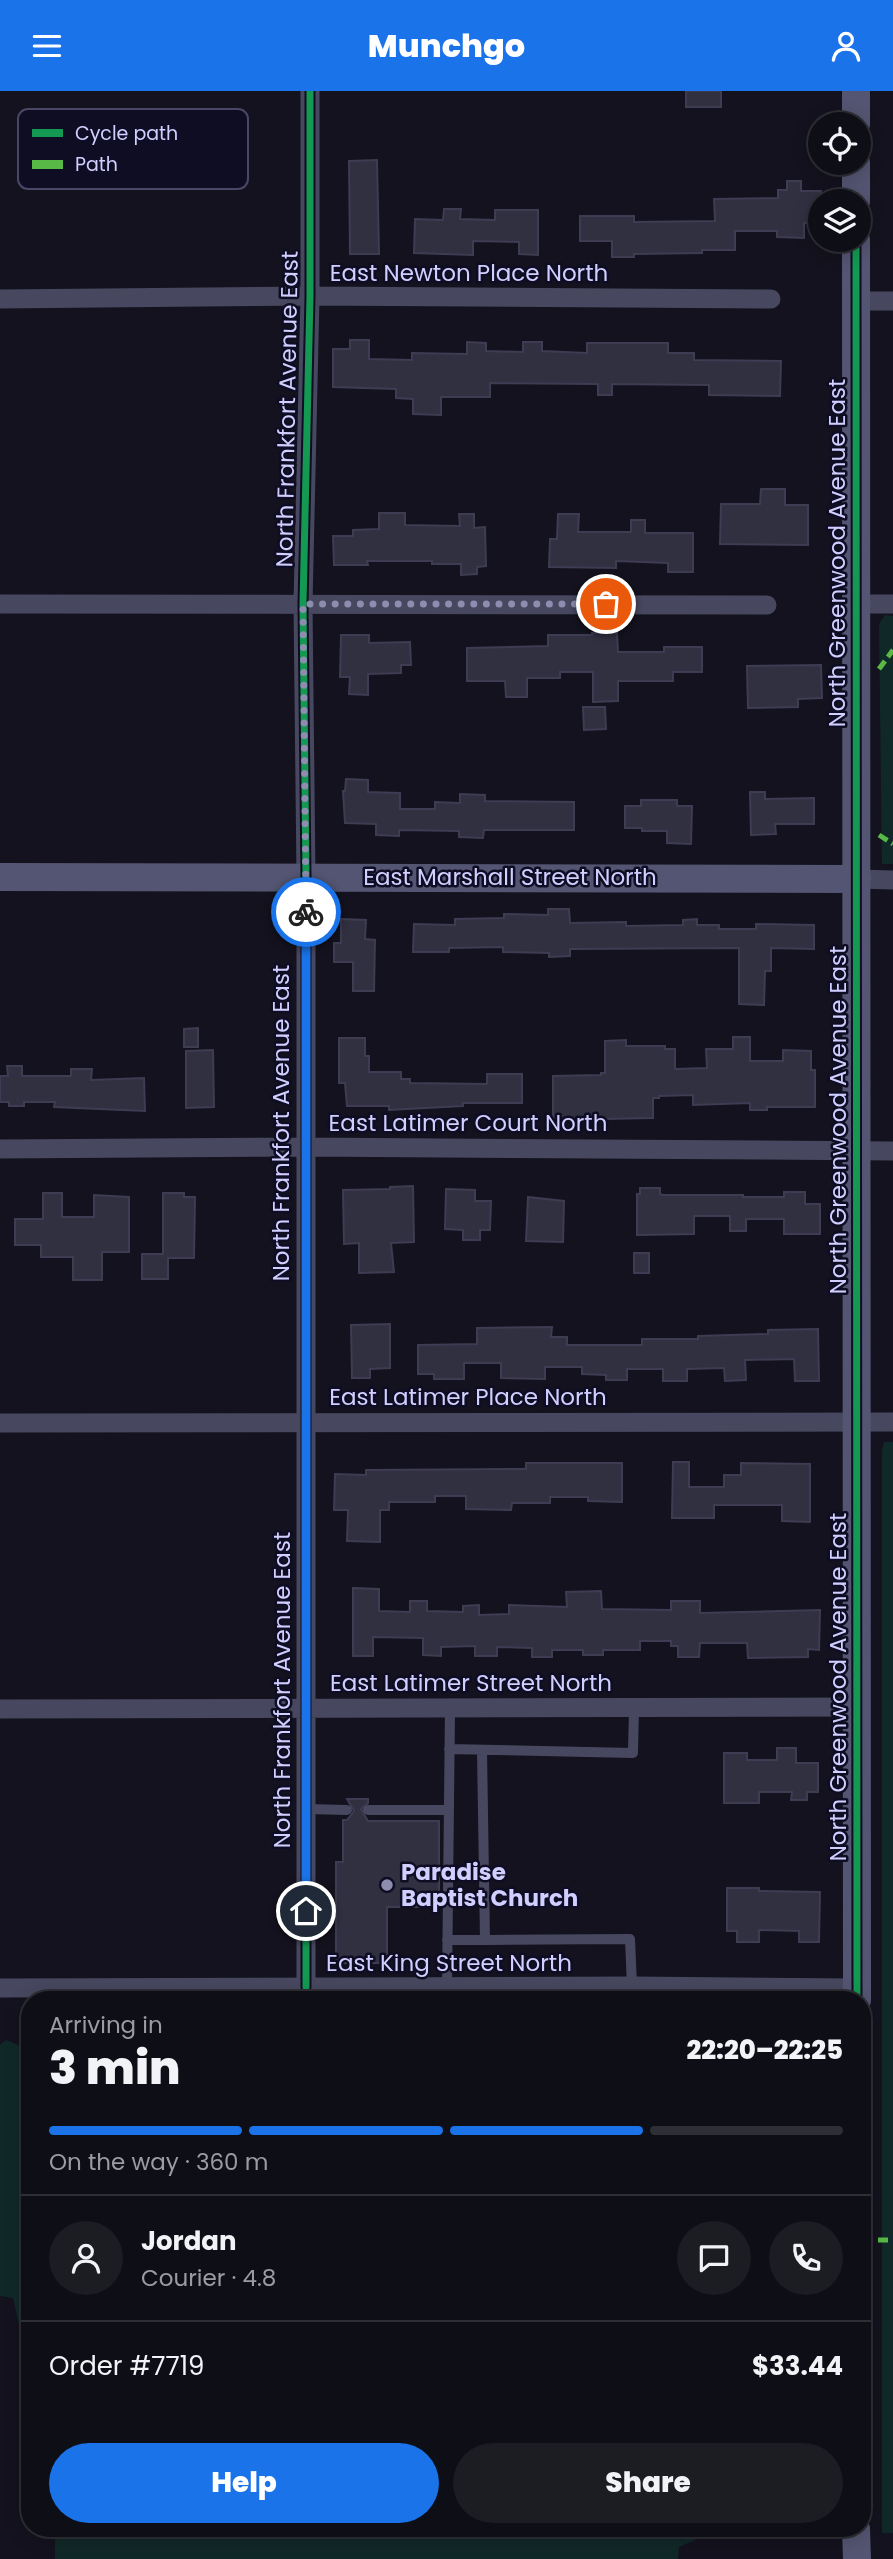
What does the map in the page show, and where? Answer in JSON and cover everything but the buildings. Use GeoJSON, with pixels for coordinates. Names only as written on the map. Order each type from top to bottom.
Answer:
{"type":"FeatureCollection","features":[{"type":"Feature","properties":{"kind":"street","name":"North Frankfort Avenue East"},"geometry":{"type":"LineString","coordinates":[[306,1991],[306,877],[303,604],[310,296],[310,91]]}},
{"type":"Feature","properties":{"kind":"street"},"geometry":{"type":"LineString","coordinates":[[856,91],[856,112]]}},
{"type":"Feature","properties":{"kind":"street","name":"North Greenwood Avenue East"},"geometry":{"type":"LineString","coordinates":[[856,252],[857,1991]]}},
{"type":"Feature","properties":{"kind":"street","name":"East Newton Place North"},"geometry":{"type":"LineString","coordinates":[[0,299],[310,296],[771,299]]}},
{"type":"Feature","properties":{"kind":"street"},"geometry":{"type":"LineString","coordinates":[[856,301],[893,301]]}},
{"type":"Feature","properties":{"kind":"street"},"geometry":{"type":"LineString","coordinates":[[0,604],[767,605]]}},
{"type":"Feature","properties":{"kind":"street"},"geometry":{"type":"LineString","coordinates":[[857,604],[893,604]]}},
{"type":"Feature","properties":{"kind":"street","name":"East Marshall Street North"},"geometry":{"type":"LineString","coordinates":[[0,877],[893,880]]}},
{"type":"Feature","properties":{"kind":"street","name":"East Latimer Court North"},"geometry":{"type":"LineString","coordinates":[[0,1149],[306,1146],[893,1151]]}},
{"type":"Feature","properties":{"kind":"street","name":"East Latimer Place North"},"geometry":{"type":"LineString","coordinates":[[0,1423],[893,1422]]}},
{"type":"Feature","properties":{"kind":"street","name":"East Latimer Street North"},"geometry":{"type":"LineString","coordinates":[[0,1709],[858,1707]]}},
{"type":"Feature","properties":{"kind":"street","name":"East King Street North"},"geometry":{"type":"LineString","coordinates":[[579,1991],[632,1986],[773,1991]]}},
{"type":"Feature","properties":{"kind":"street","name":"East King Street North"},"geometry":{"type":"LineString","coordinates":[[366,1991],[447,1987],[504,1991]]}},
{"type":"Feature","properties":{"kind":"street","name":"East King Street North"},"geometry":{"type":"LineString","coordinates":[[0,1988],[153,1991]]}},
{"type":"Feature","properties":{"kind":"street"},"geometry":{"type":"LineString","coordinates":[[856,2537],[857,2559]]}},
{"type":"Feature","properties":{"kind":"lane"},"geometry":{"type":"LineString","coordinates":[[449,1749],[633,1753],[634,1708]]}},
{"type":"Feature","properties":{"kind":"lane"},"geometry":{"type":"LineString","coordinates":[[447,1987],[450,1709]]}},
{"type":"Feature","properties":{"kind":"lane"},"geometry":{"type":"LineString","coordinates":[[482,1750],[485,1940]]}},
{"type":"Feature","properties":{"kind":"lane"},"geometry":{"type":"LineString","coordinates":[[306,1809],[347,1809]]}},
{"type":"Feature","properties":{"kind":"lane"},"geometry":{"type":"LineString","coordinates":[[368,1810],[448,1810]]}},
{"type":"Feature","properties":{"kind":"lane"},"geometry":{"type":"LineString","coordinates":[[447,1940],[630,1939],[632,1986]]}},
{"type":"Feature","properties":{"kind":"green space"},"geometry":{"type":"Polygon","coordinates":[[[885,615],[893,616],[893,864],[882,864],[879,624],[885,615]]]}},
{"type":"Feature","properties":{"kind":"green space"},"geometry":{"type":"Polygon","coordinates":[[[884,1442],[893,1442],[893,2533],[882,2533],[884,1442]]]}},
{"type":"Feature","properties":{"kind":"green space"},"geometry":{"type":"Polygon","coordinates":[[[6,2040],[21,2046],[21,2334],[13,2298],[0,2296],[0,2045],[6,2040]]]}},
{"type":"Feature","properties":{"kind":"green space"},"geometry":{"type":"Polygon","coordinates":[[[55,2537],[702,2537],[679,2547],[678,2559],[55,2559],[55,2537]]]}},
{"type":"Feature","properties":{"kind":"marked path"},"geometry":{"type":"LineString","coordinates":[[879,669],[893,650]]}},
{"type":"Feature","properties":{"kind":"marked path"},"geometry":{"type":"LineString","coordinates":[[879,835],[893,844]]}},
{"type":"Feature","properties":{"kind":"marked path"},"geometry":{"type":"LineString","coordinates":[[878,2240],[893,2240]]}},
{"type":"Feature","properties":{"kind":"cycle path"},"geometry":{"type":"LineString","coordinates":[[306,1987],[306,877],[303,604],[310,296],[310,91]]}},
{"type":"Feature","properties":{"kind":"cycle path"},"geometry":{"type":"LineString","coordinates":[[856,252],[857,1991]]}},
{"type":"Feature","properties":{"kind":"way so far"},"geometry":{"type":"LineString","coordinates":[[306,912],[303,604],[606,604]]}},
{"type":"Feature","properties":{"kind":"place","name":"Paradise Baptist Church"},"geometry":{"type":"Point","coordinates":[387,1885]}},
{"type":"Feature","properties":{"kind":"route"},"geometry":{"type":"LineString","coordinates":[[306,912],[306,1911]]}}]}
